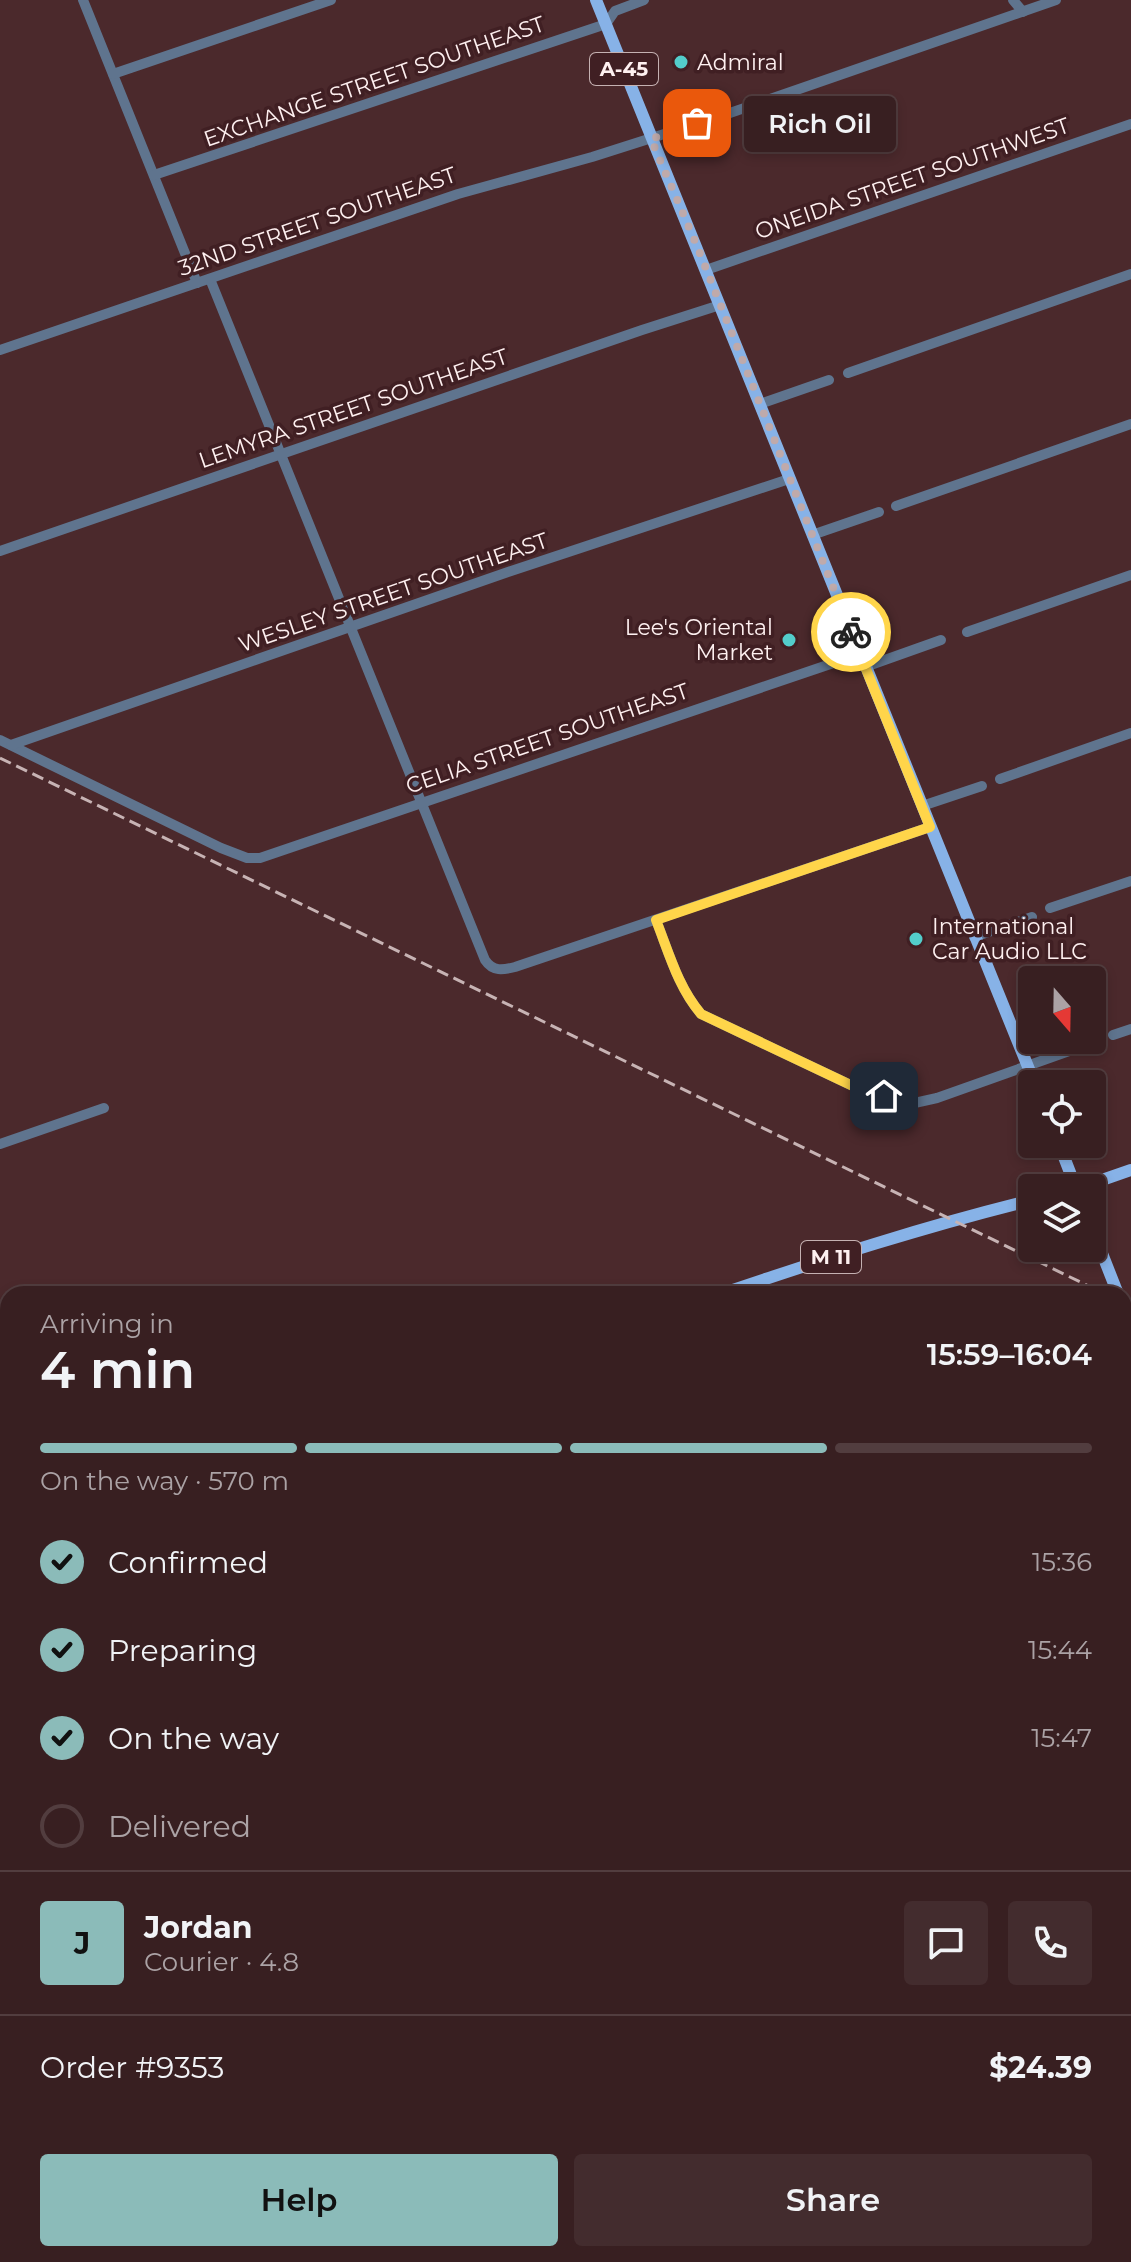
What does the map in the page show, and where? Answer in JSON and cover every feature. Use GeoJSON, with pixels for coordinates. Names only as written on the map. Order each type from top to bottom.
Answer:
{"type":"FeatureCollection","features":[{"type":"Feature","properties":{"kind":"main road","name":"A-45"},"geometry":{"type":"LineString","coordinates":[[596,0],[1030,1070]]}},
{"type":"Feature","properties":{"kind":"main road"},"geometry":{"type":"LineString","coordinates":[[1106,1178],[1131,1170]]}},
{"type":"Feature","properties":{"kind":"main road","name":"M 11"},"geometry":{"type":"LineString","coordinates":[[745,1286],[901,1234],[1018,1204]]}},
{"type":"Feature","properties":{"kind":"main road"},"geometry":{"type":"LineString","coordinates":[[1105,1262],[1115,1286]]}},
{"type":"Feature","properties":{"kind":"street"},"geometry":{"type":"LineString","coordinates":[[83,0],[197,283]]}},
{"type":"Feature","properties":{"kind":"street"},"geometry":{"type":"LineString","coordinates":[[113,74],[331,0]]}},
{"type":"Feature","properties":{"kind":"street","name":"EXCHANGE STREET SOUTHEAST"},"geometry":{"type":"LineString","coordinates":[[154,175],[606,24],[615,11],[644,0]]}},
{"type":"Feature","properties":{"kind":"street"},"geometry":{"type":"LineString","coordinates":[[1013,0],[1023,12]]}},
{"type":"Feature","properties":{"kind":"street","name":"32ND STREET SOUTHEAST"},"geometry":{"type":"LineString","coordinates":[[0,350],[495,182],[651,139],[1056,0]]}},
{"type":"Feature","properties":{"kind":"street","name":"ONEIDA STREET SOUTHWEST"},"geometry":{"type":"LineString","coordinates":[[706,270],[1131,124]]}},
{"type":"Feature","properties":{"kind":"street"},"geometry":{"type":"LineString","coordinates":[[848,373],[1131,274]]}},
{"type":"Feature","properties":{"kind":"street"},"geometry":{"type":"LineString","coordinates":[[210,279],[485,960],[492,968],[504,970],[515,967],[930,827]]}},
{"type":"Feature","properties":{"kind":"street","name":"LEMYRA STREET SOUTHEAST"},"geometry":{"type":"LineString","coordinates":[[0,551],[720,305]]}},
{"type":"Feature","properties":{"kind":"street"},"geometry":{"type":"LineString","coordinates":[[760,404],[829,380]]}},
{"type":"Feature","properties":{"kind":"street"},"geometry":{"type":"LineString","coordinates":[[896,506],[1131,424]]}},
{"type":"Feature","properties":{"kind":"street","name":"WESLEY STREET SOUTHEAST"},"geometry":{"type":"LineString","coordinates":[[11,745],[508,572],[789,479]]}},
{"type":"Feature","properties":{"kind":"street"},"geometry":{"type":"LineString","coordinates":[[812,535],[879,512]]}},
{"type":"Feature","properties":{"kind":"street"},"geometry":{"type":"LineString","coordinates":[[967,632],[1131,575]]}},
{"type":"Feature","properties":{"kind":"street"},"geometry":{"type":"LineString","coordinates":[[865,667],[941,640]]}},
{"type":"Feature","properties":{"kind":"street","name":"CELIA STREET SOUTHEAST"},"geometry":{"type":"LineString","coordinates":[[11,745],[221,848],[247,858],[260,858],[860,654]]}},
{"type":"Feature","properties":{"kind":"street"},"geometry":{"type":"LineString","coordinates":[[1000,779],[1131,733]]}},
{"type":"Feature","properties":{"kind":"street"},"geometry":{"type":"LineString","coordinates":[[0,740],[11,745]]}},
{"type":"Feature","properties":{"kind":"street"},"geometry":{"type":"LineString","coordinates":[[922,806],[982,786]]}},
{"type":"Feature","properties":{"kind":"street"},"geometry":{"type":"LineString","coordinates":[[1050,908],[1131,881]]}},
{"type":"Feature","properties":{"kind":"street"},"geometry":{"type":"LineString","coordinates":[[974,937],[1032,917]]}},
{"type":"Feature","properties":{"kind":"street"},"geometry":{"type":"LineString","coordinates":[[656,920],[682,987],[701,1014],[857,1088],[910,1104],[937,1098],[1060,1054]]}},
{"type":"Feature","properties":{"kind":"street"},"geometry":{"type":"LineString","coordinates":[[1113,1035],[1131,1029]]}},
{"type":"Feature","properties":{"kind":"street"},"geometry":{"type":"LineString","coordinates":[[0,1144],[104,1108]]}},
{"type":"Feature","properties":{"kind":"railway"},"geometry":{"type":"LineString","coordinates":[[0,758],[1089,1286]]}},
{"type":"Feature","properties":{"kind":"way so far"},"geometry":{"type":"LineString","coordinates":[[697,123],[651,139],[697,246],[851,632]]}},
{"type":"Feature","properties":{"kind":"place","name":"Admiral"},"geometry":{"type":"Point","coordinates":[681,62]}},
{"type":"Feature","properties":{"kind":"place","name":"Rich Oil"},"geometry":{"type":"Point","coordinates":[697,123]}},
{"type":"Feature","properties":{"kind":"place","name":"Lee's Oriental Market"},"geometry":{"type":"Point","coordinates":[789,640]}},
{"type":"Feature","properties":{"kind":"place","name":"International Car Audio LLC"},"geometry":{"type":"Point","coordinates":[916,939]}},
{"type":"Feature","properties":{"kind":"route"},"geometry":{"type":"LineString","coordinates":[[851,632],[930,827],[656,920],[677,976],[701,1014],[857,1088],[884,1096]]}}]}
